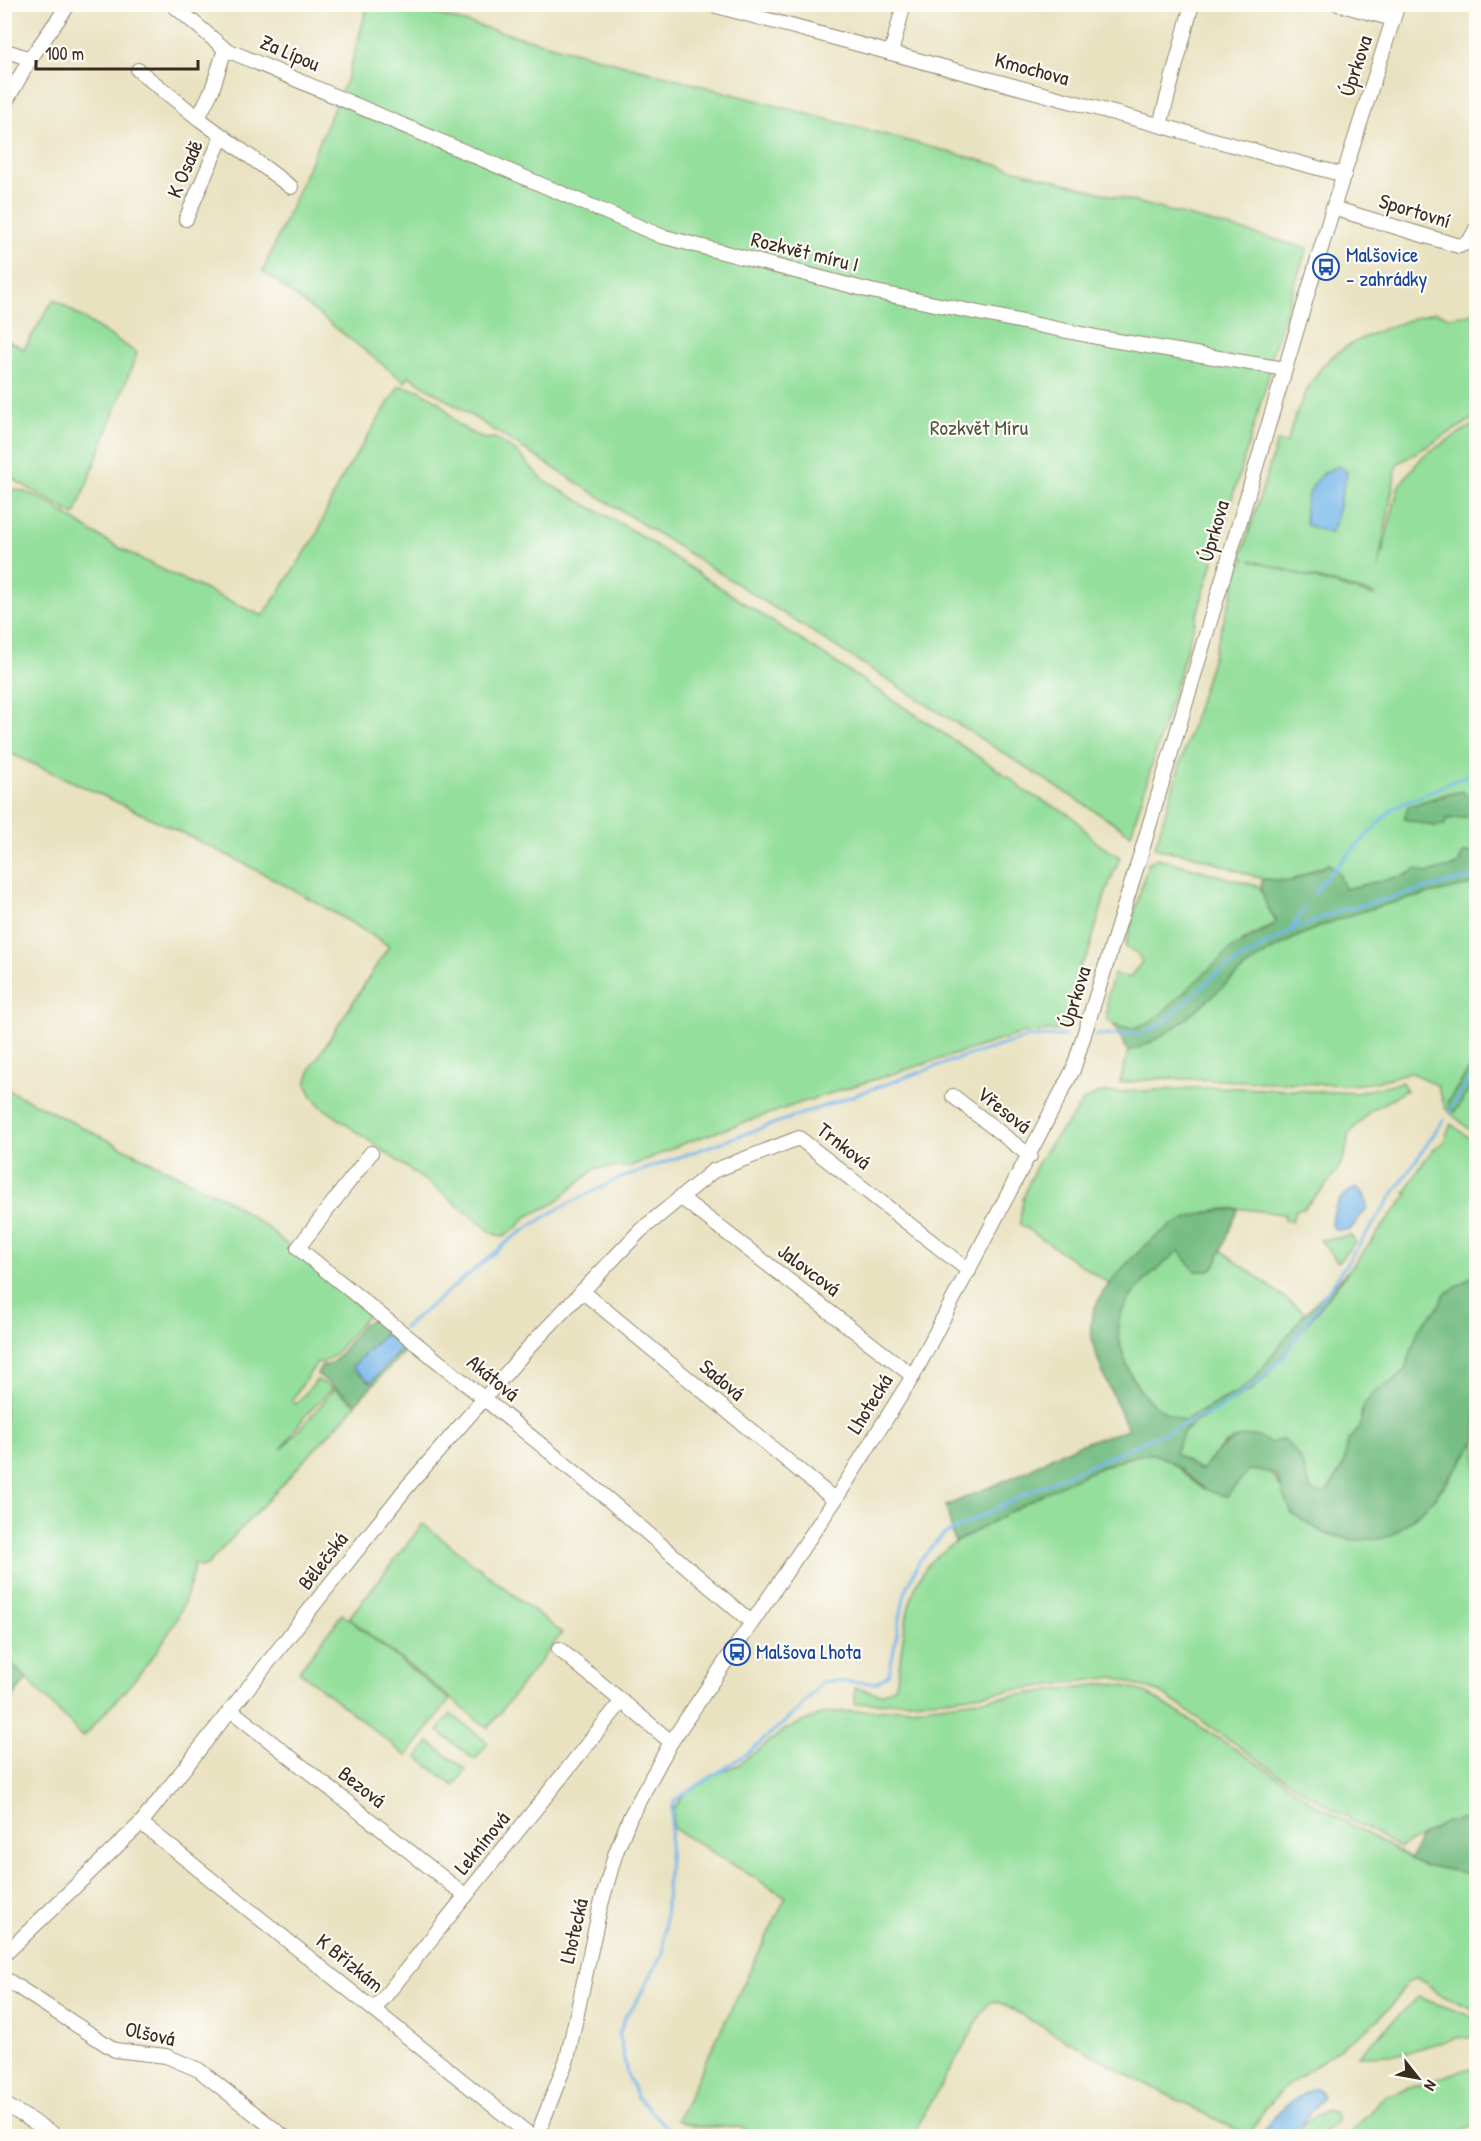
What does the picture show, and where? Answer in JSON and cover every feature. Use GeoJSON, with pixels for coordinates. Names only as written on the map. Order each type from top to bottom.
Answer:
{"type":"FeatureCollection","features":[{"type":"Feature","properties":{"kind":"street"},"geometry":{"type":"LineString","coordinates":[[4,105],[30,59],[69,4]]}},
{"type":"Feature","properties":{"kind":"street","name":"Za Lípou"},"geometry":{"type":"LineString","coordinates":[[172,4],[225,49],[339,96]]}},
{"type":"Feature","properties":{"kind":"street","name":"Kmochova"},"geometry":{"type":"LineString","coordinates":[[709,4],[1344,175]]}},
{"type":"Feature","properties":{"kind":"street"},"geometry":{"type":"LineString","coordinates":[[891,53],[904,4]]}},
{"type":"Feature","properties":{"kind":"street"},"geometry":{"type":"LineString","coordinates":[[1160,125],[1192,4]]}},
{"type":"Feature","properties":{"kind":"street"},"geometry":{"type":"LineString","coordinates":[[1338,4],[1393,19]]}},
{"type":"Feature","properties":{"kind":"street","name":"Úprkova"},"geometry":{"type":"LineString","coordinates":[[1073,1070],[1333,208],[1398,4]]}},
{"type":"Feature","properties":{"kind":"street"},"geometry":{"type":"LineString","coordinates":[[198,118],[212,90],[225,49]]}},
{"type":"Feature","properties":{"kind":"street"},"geometry":{"type":"LineString","coordinates":[[4,50],[30,59]]}},
{"type":"Feature","properties":{"kind":"street"},"geometry":{"type":"LineString","coordinates":[[138,70],[291,187]]}},
{"type":"Feature","properties":{"kind":"street","name":"Rozkvět míru I"},"geometry":{"type":"LineString","coordinates":[[339,96],[662,236],[881,293],[1106,339],[1285,369]]}},
{"type":"Feature","properties":{"kind":"street","name":"K Osadě"},"geometry":{"type":"LineString","coordinates":[[186,219],[222,136]]}},
{"type":"Feature","properties":{"kind":"street","name":"Sportovní"},"geometry":{"type":"LineString","coordinates":[[1333,208],[1459,246],[1469,242],[1476,229]]}},
{"type":"Feature","properties":{"kind":"street","name":"Lhotecká"},"geometry":{"type":"LineString","coordinates":[[537,2136],[567,2059],[600,1908],[615,1855],[630,1816],[670,1742],[835,1500],[913,1376],[1073,1070]]}},
{"type":"Feature","properties":{"kind":"street","name":"Vřesová"},"geometry":{"type":"LineString","coordinates":[[953,1096],[1030,1156]]}},
{"type":"Feature","properties":{"kind":"street","name":"Trnková"},"geometry":{"type":"LineString","coordinates":[[680,1197],[713,1171],[799,1138],[969,1271]]}},
{"type":"Feature","properties":{"kind":"street","name":"Akátová"},"geometry":{"type":"LineString","coordinates":[[371,1153],[298,1248],[484,1398],[751,1622]]}},
{"type":"Feature","properties":{"kind":"street","name":"Bělečská"},"geometry":{"type":"LineString","coordinates":[[4,1955],[141,1823],[407,1488],[484,1398],[640,1231],[680,1197]]}},
{"type":"Feature","properties":{"kind":"street","name":"Jalovcová"},"geometry":{"type":"LineString","coordinates":[[680,1197],[913,1376]]}},
{"type":"Feature","properties":{"kind":"street","name":"Sadová"},"geometry":{"type":"LineString","coordinates":[[582,1291],[835,1500]]}},
{"type":"Feature","properties":{"kind":"street"},"geometry":{"type":"LineString","coordinates":[[559,1649],[670,1742]]}},
{"type":"Feature","properties":{"kind":"street","name":"Leknínová"},"geometry":{"type":"LineString","coordinates":[[374,2010],[622,1701]]}},
{"type":"Feature","properties":{"kind":"street","name":"Bezová"},"geometry":{"type":"LineString","coordinates":[[232,1711],[466,1896]]}},
{"type":"Feature","properties":{"kind":"street","name":"K Břízkám"},"geometry":{"type":"LineString","coordinates":[[141,1823],[531,2136]]}},
{"type":"Feature","properties":{"kind":"street","name":"Olšová"},"geometry":{"type":"LineString","coordinates":[[4,1978],[115,2050],[166,2056],[199,2070],[283,2136]]}},
{"type":"Feature","properties":{"kind":"street"},"geometry":{"type":"LineString","coordinates":[[4,2104],[57,2136]]}},
{"type":"Feature","properties":{"kind":"green space","name":"Rozkvět Míru"},"geometry":{"type":"Polygon","coordinates":[[[368,4],[401,5],[1307,248],[1267,369],[1270,372],[1131,834],[409,376],[405,382],[263,271],[348,76],[368,4]]]}},
{"type":"Feature","properties":{"kind":"green space"},"geometry":{"type":"Polygon","coordinates":[[[54,299],[137,353],[75,515],[5,476],[5,339],[24,349],[54,299]]]}},
{"type":"Feature","properties":{"kind":"green space"},"geometry":{"type":"Polygon","coordinates":[[[1435,312],[1449,317],[1476,313],[1476,417],[1397,464],[1378,569],[1399,485],[1424,455],[1476,423],[1476,857],[1470,852],[1464,853],[1459,865],[1427,873],[1416,869],[1406,875],[1345,889],[1338,872],[1317,868],[1291,881],[1262,879],[1196,856],[1158,849],[1155,847],[1241,564],[1246,559],[1241,557],[1277,442],[1287,443],[1305,394],[1316,375],[1331,358],[1374,333],[1435,312]],[[1250,560],[1374,596],[1374,594],[1250,560]],[[1454,793],[1421,802],[1447,819],[1474,815],[1473,807],[1454,793]]]}},
{"type":"Feature","properties":{"kind":"green space"},"geometry":{"type":"Polygon","coordinates":[[[399,386],[419,390],[441,403],[455,422],[469,432],[485,439],[495,438],[518,453],[544,481],[635,532],[916,715],[1010,778],[1026,792],[1072,816],[1098,844],[1120,857],[1107,889],[1088,954],[1079,967],[1082,978],[1067,1027],[1061,1030],[1020,1034],[806,1101],[685,1143],[629,1167],[596,1168],[553,1204],[526,1217],[517,1228],[503,1236],[494,1234],[445,1195],[322,1107],[313,1098],[306,1084],[311,1068],[389,946],[249,866],[152,818],[5,751],[5,495],[12,489],[36,496],[119,548],[263,616],[316,536],[338,484],[399,386]]]}},
{"type":"Feature","properties":{"kind":"green space"},"geometry":{"type":"Polygon","coordinates":[[[1462,791],[1472,800],[1475,816],[1447,819],[1445,825],[1432,826],[1404,819],[1408,806],[1462,791]]]}},
{"type":"Feature","properties":{"kind":"green space"},"geometry":{"type":"Polygon","coordinates":[[[1470,852],[1476,857],[1476,884],[1391,903],[1309,931],[1283,944],[1242,970],[1180,1023],[1164,1035],[1146,1044],[1128,1051],[1114,1025],[1132,1028],[1152,1020],[1232,948],[1273,926],[1276,920],[1265,901],[1262,879],[1291,881],[1329,864],[1338,872],[1345,889],[1406,875],[1416,869],[1427,873],[1458,865],[1463,853],[1470,852]]]}},
{"type":"Feature","properties":{"kind":"green space"},"geometry":{"type":"Polygon","coordinates":[[[1157,858],[1260,887],[1276,923],[1245,939],[1158,1017],[1133,1028],[1120,1027],[1107,1020],[1107,997],[1114,974],[1129,978],[1142,962],[1137,953],[1125,947],[1148,863],[1157,858]]]}},
{"type":"Feature","properties":{"kind":"green space"},"geometry":{"type":"Polygon","coordinates":[[[1476,884],[1476,1060],[1448,1101],[1455,1112],[1476,1080],[1476,1135],[1446,1109],[1437,1085],[1410,1072],[1376,1082],[1350,1085],[1164,1078],[1120,1083],[1128,1051],[1146,1044],[1180,1023],[1242,970],[1283,944],[1309,931],[1363,911],[1476,884]]]}},
{"type":"Feature","properties":{"kind":"green space"},"geometry":{"type":"Polygon","coordinates":[[[1476,1060],[1476,1080],[1455,1112],[1449,1108],[1448,1101],[1476,1060]]]}},
{"type":"Feature","properties":{"kind":"green space"},"geometry":{"type":"Polygon","coordinates":[[[1402,1082],[1406,1090],[1369,1112],[1348,1135],[1347,1147],[1339,1167],[1326,1185],[1303,1209],[1297,1209],[1291,1221],[1284,1220],[1285,1214],[1241,1209],[1215,1210],[1199,1215],[1156,1238],[1132,1260],[1111,1285],[1020,1224],[1028,1184],[1040,1159],[1082,1102],[1101,1093],[1216,1087],[1356,1093],[1402,1082]]]}},
{"type":"Feature","properties":{"kind":"green space"},"geometry":{"type":"Polygon","coordinates":[[[4,1088],[231,1202],[269,1229],[368,1314],[333,1356],[322,1363],[317,1362],[292,1400],[296,1404],[317,1380],[333,1388],[304,1417],[281,1450],[335,1389],[356,1405],[207,1565],[199,1567],[194,1563],[189,1588],[180,1612],[167,1635],[136,1678],[83,1737],[5,1656],[4,1088]]]}},
{"type":"Feature","properties":{"kind":"green space"},"geometry":{"type":"Polygon","coordinates":[[[1451,1124],[1472,1140],[1476,1139],[1476,1274],[1444,1295],[1437,1309],[1419,1328],[1405,1370],[1362,1408],[1360,1428],[1348,1440],[1344,1464],[1329,1489],[1323,1494],[1311,1492],[1304,1469],[1270,1443],[1234,1439],[1223,1445],[1201,1471],[1175,1453],[1183,1433],[1194,1423],[1253,1389],[1267,1376],[1408,1194],[1405,1193],[1421,1165],[1431,1152],[1443,1143],[1451,1124]]]}},
{"type":"Feature","properties":{"kind":"green space"},"geometry":{"type":"Polygon","coordinates":[[[1238,1209],[1216,1264],[1209,1271],[1195,1271],[1179,1251],[1138,1288],[1130,1297],[1120,1316],[1118,1324],[1121,1347],[1135,1383],[1150,1401],[1171,1415],[1184,1420],[1241,1390],[1254,1379],[1305,1313],[1348,1271],[1267,1376],[1253,1389],[1193,1423],[1183,1433],[1175,1453],[1201,1471],[1222,1447],[1240,1437],[1260,1437],[1270,1443],[1283,1439],[1298,1456],[1311,1491],[1323,1494],[1329,1489],[1344,1464],[1348,1440],[1360,1428],[1362,1408],[1375,1391],[1394,1381],[1405,1370],[1419,1328],[1437,1309],[1444,1295],[1476,1274],[1476,1441],[1432,1501],[1393,1535],[1379,1539],[1352,1540],[1322,1532],[1292,1514],[1276,1475],[1270,1472],[1249,1470],[1227,1496],[1206,1489],[1166,1459],[1156,1455],[1140,1455],[1116,1461],[1087,1473],[955,1543],[946,1506],[1027,1471],[1055,1455],[1089,1441],[1128,1430],[1097,1358],[1091,1332],[1092,1318],[1097,1303],[1132,1258],[1171,1226],[1203,1214],[1238,1209]]]}},
{"type":"Feature","properties":{"kind":"green space"},"geometry":{"type":"Polygon","coordinates":[[[1351,1236],[1355,1242],[1338,1262],[1320,1240],[1351,1236]]]}},
{"type":"Feature","properties":{"kind":"green space"},"geometry":{"type":"Polygon","coordinates":[[[1179,1250],[1195,1271],[1209,1271],[1216,1264],[1221,1250],[1305,1313],[1255,1379],[1241,1390],[1184,1421],[1160,1408],[1142,1393],[1125,1361],[1118,1328],[1120,1316],[1131,1297],[1179,1250]]]}},
{"type":"Feature","properties":{"kind":"green space"},"geometry":{"type":"Polygon","coordinates":[[[375,1318],[410,1345],[356,1403],[317,1374],[321,1366],[331,1364],[336,1359],[363,1324],[375,1318]],[[384,1334],[352,1367],[370,1382],[402,1348],[384,1334]]]}},
{"type":"Feature","properties":{"kind":"green space"},"geometry":{"type":"Polygon","coordinates":[[[1476,1441],[1476,1819],[1446,1822],[1400,1848],[1311,1796],[1161,1693],[1114,1677],[946,1699],[855,1704],[855,1688],[881,1694],[893,1688],[897,1679],[909,1606],[919,1578],[927,1566],[941,1553],[998,1517],[1072,1480],[1134,1457],[1153,1454],[1172,1463],[1204,1489],[1226,1496],[1249,1470],[1265,1471],[1273,1476],[1282,1490],[1317,1529],[1340,1537],[1363,1540],[1384,1536],[1403,1526],[1420,1513],[1450,1478],[1476,1441]]]}},
{"type":"Feature","properties":{"kind":"green space"},"geometry":{"type":"Polygon","coordinates":[[[423,1524],[562,1633],[488,1728],[349,1618],[423,1524]]]}},
{"type":"Feature","properties":{"kind":"green space"},"geometry":{"type":"Polygon","coordinates":[[[342,1614],[450,1700],[407,1756],[299,1671],[342,1614]]]}},
{"type":"Feature","properties":{"kind":"green space"},"geometry":{"type":"Polygon","coordinates":[[[5,1658],[27,1679],[5,1707],[5,1658]]]}},
{"type":"Feature","properties":{"kind":"green space"},"geometry":{"type":"Polygon","coordinates":[[[1111,1683],[1136,1689],[1157,1699],[1276,1775],[1310,1801],[1411,1859],[1423,1865],[1476,1875],[1476,2010],[1438,1994],[1425,1982],[1415,1978],[1407,1983],[1390,2007],[1371,2026],[1284,2088],[1264,2110],[1249,2136],[1132,2077],[997,2001],[991,2002],[985,2008],[912,2136],[836,2136],[831,2134],[830,2136],[752,2136],[744,2128],[699,2127],[677,2120],[786,1897],[673,1828],[673,1810],[685,1793],[717,1773],[738,1765],[786,1729],[824,1713],[924,1707],[1111,1683]]]}},
{"type":"Feature","properties":{"kind":"green space"},"geometry":{"type":"Polygon","coordinates":[[[451,1714],[488,1743],[475,1760],[438,1731],[451,1714]]]}},
{"type":"Feature","properties":{"kind":"green space"},"geometry":{"type":"Polygon","coordinates":[[[429,1742],[466,1770],[454,1786],[417,1757],[429,1742]]]}},
{"type":"Feature","properties":{"kind":"green space"},"geometry":{"type":"Polygon","coordinates":[[[1476,1819],[1476,1875],[1423,1865],[1411,1859],[1421,1836],[1446,1822],[1476,1819]]]}},
{"type":"Feature","properties":{"kind":"green space"},"geometry":{"type":"Polygon","coordinates":[[[1418,1997],[1476,2018],[1476,2036],[1456,2038],[1396,2055],[1358,2056],[1418,1997]]]}},
{"type":"Feature","properties":{"kind":"green space"},"geometry":{"type":"Polygon","coordinates":[[[1476,2066],[1476,2123],[1457,2136],[1347,2136],[1385,2096],[1476,2066]]]}},
{"type":"Feature","properties":{"kind":"green space"},"geometry":{"type":"Polygon","coordinates":[[[1326,2110],[1336,2113],[1338,2121],[1319,2136],[1296,2136],[1304,2123],[1326,2110]]]}},
{"type":"Feature","properties":{"kind":"water"},"geometry":{"type":"Polygon","coordinates":[[[1340,466],[1347,472],[1334,527],[1330,533],[1306,525],[1306,506],[1311,489],[1323,474],[1340,466]]]}},
{"type":"Feature","properties":{"kind":"water"},"geometry":{"type":"Polygon","coordinates":[[[1357,1188],[1365,1196],[1367,1208],[1350,1230],[1336,1230],[1332,1226],[1332,1220],[1338,1202],[1346,1193],[1357,1188]]]}},
{"type":"Feature","properties":{"kind":"water"},"geometry":{"type":"Polygon","coordinates":[[[385,1334],[402,1348],[371,1382],[352,1367],[385,1334]]]}},
{"type":"Feature","properties":{"kind":"water"},"geometry":{"type":"Polygon","coordinates":[[[1316,2088],[1321,2091],[1323,2098],[1291,2136],[1261,2136],[1284,2108],[1316,2088]]]}},
{"type":"Feature","properties":{"kind":"waterway"},"geometry":{"type":"LineString","coordinates":[[4,68],[4,77]]}},
{"type":"Feature","properties":{"kind":"waterway"},"geometry":{"type":"LineString","coordinates":[[1314,894],[1324,880],[1392,809],[1476,771]]}},
{"type":"Feature","properties":{"kind":"waterway"},"geometry":{"type":"LineString","coordinates":[[1095,1035],[1143,1034],[1164,1022],[1215,975],[1290,931],[1337,911],[1476,876]]}},
{"type":"Feature","properties":{"kind":"waterway"},"geometry":{"type":"LineString","coordinates":[[1291,929],[1305,908]]}},
{"type":"Feature","properties":{"kind":"waterway"},"geometry":{"type":"LineString","coordinates":[[404,1328],[511,1239],[556,1210],[620,1178],[960,1058],[1029,1037],[1065,1036]]}},
{"type":"Feature","properties":{"kind":"waterway"},"geometry":{"type":"LineString","coordinates":[[1449,1111],[1476,1070]]}},
{"type":"Feature","properties":{"kind":"waterway"},"geometry":{"type":"LineString","coordinates":[[696,2136],[669,2130],[638,2098],[627,2074],[619,2034],[626,2015],[634,2006],[663,1953],[672,1809],[675,1800],[748,1753],[795,1713],[823,1681],[876,1683],[889,1674],[905,1593],[919,1561],[943,1535],[1055,1480],[1217,1410],[1260,1381],[1284,1356],[1444,1119]]}},
{"type":"Feature","properties":{"kind":"place","name":"Malšovice - zahrádky"},"geometry":{"type":"Point","coordinates":[1326,267]}},
{"type":"Feature","properties":{"kind":"place","name":"Malšova Lhota"},"geometry":{"type":"Point","coordinates":[737,1652]}}]}
